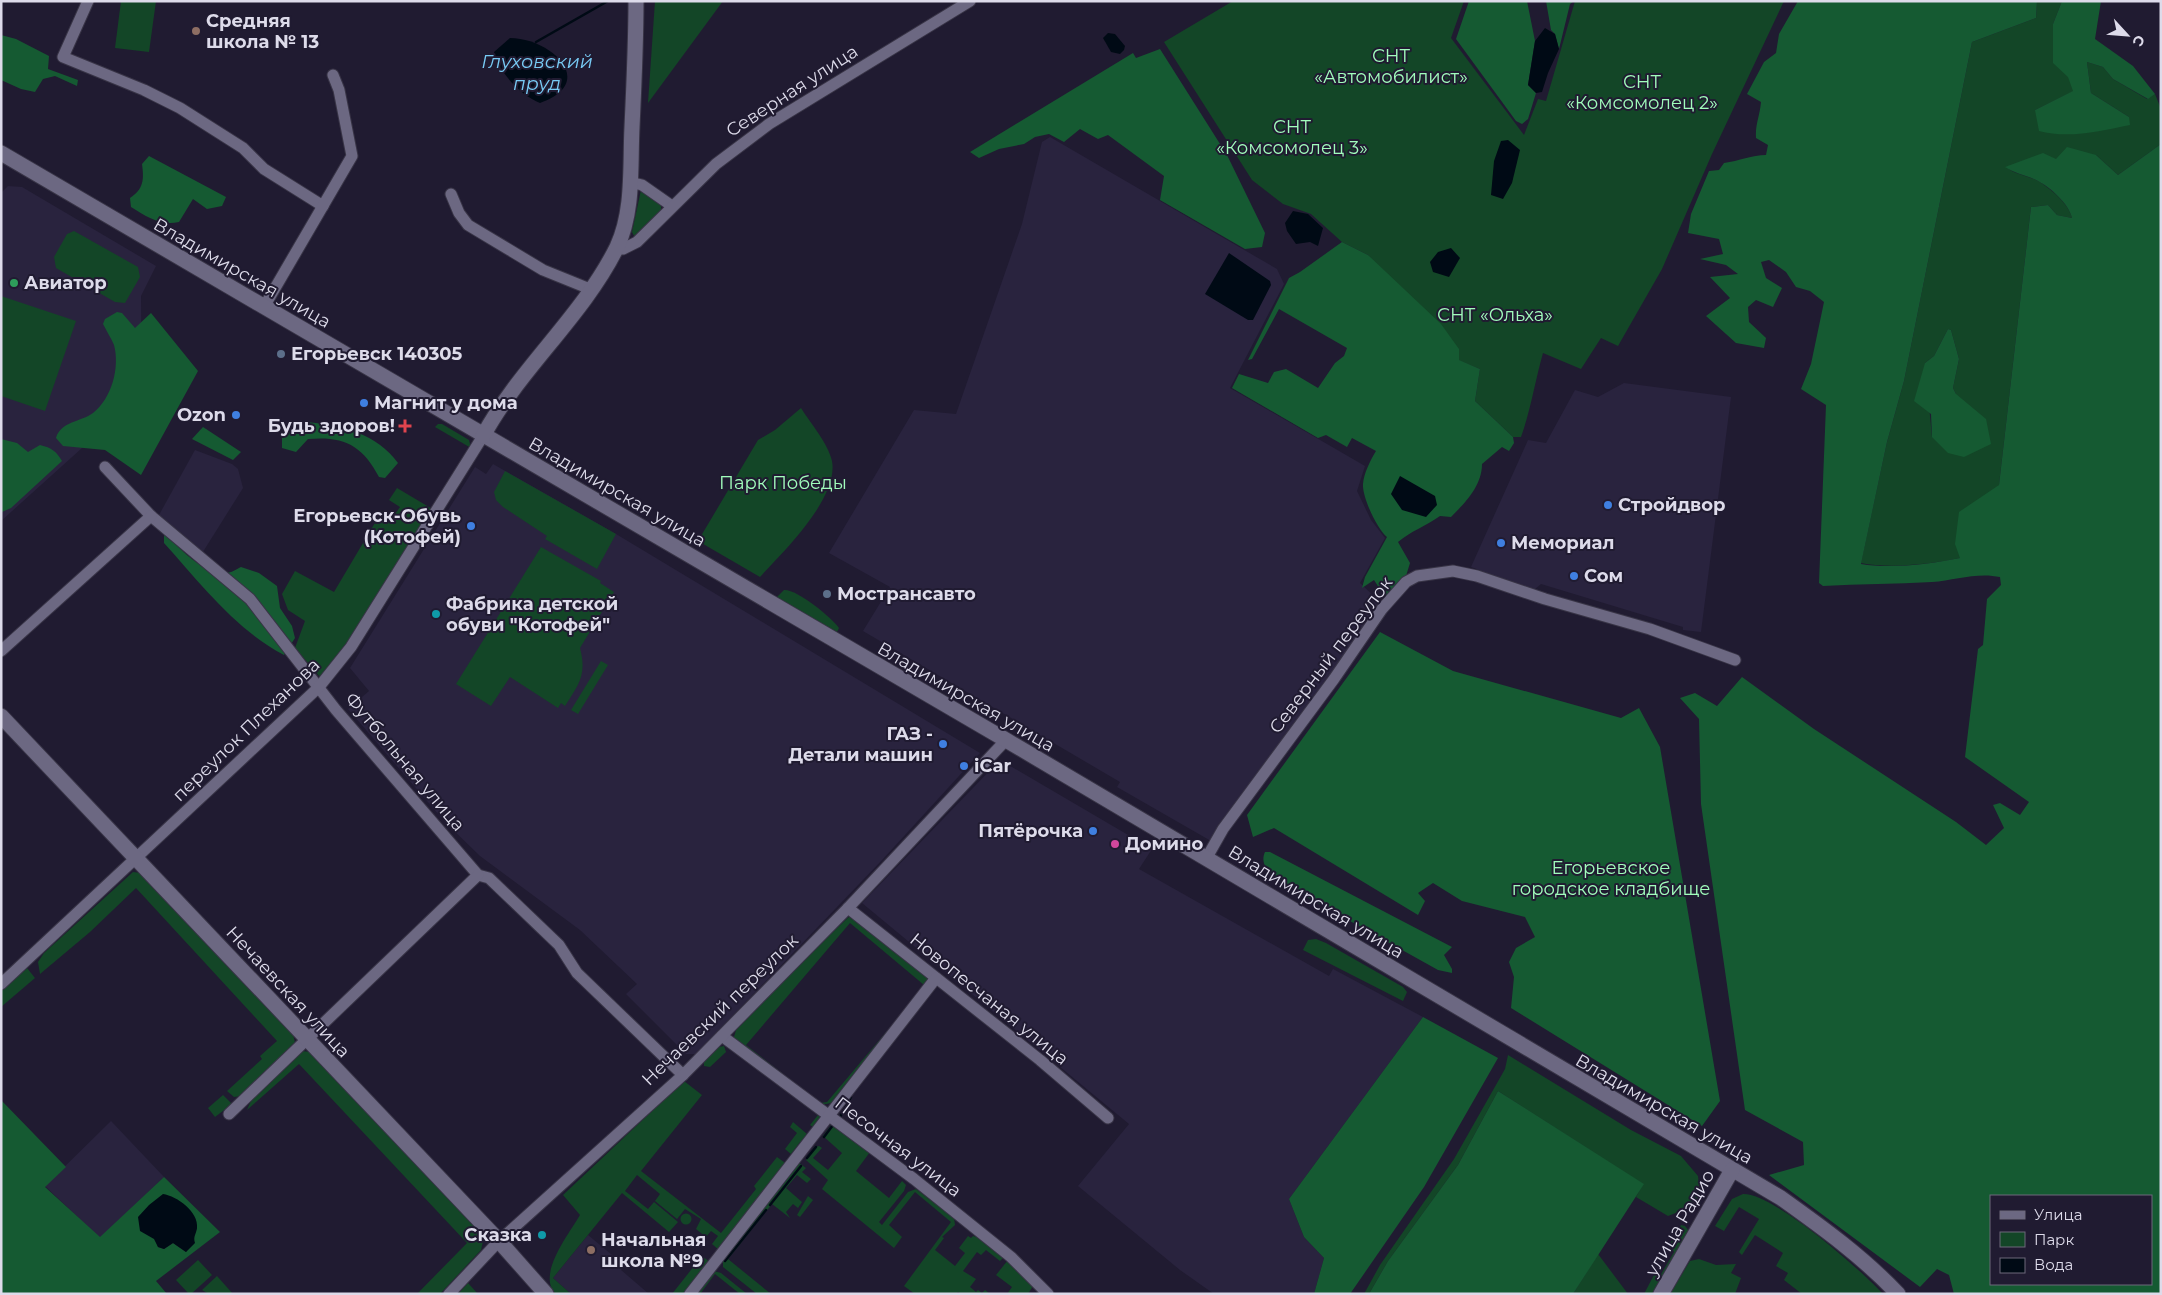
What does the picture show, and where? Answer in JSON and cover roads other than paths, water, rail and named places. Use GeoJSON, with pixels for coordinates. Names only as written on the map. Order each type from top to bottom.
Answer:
{"type":"FeatureCollection","features":[{"type":"Feature","properties":{"kind":"street"},"geometry":{"type":"LineString","coordinates":[[88,1],[63,57],[144,90],[180,108],[237,143],[264,169],[323,206]]}},
{"type":"Feature","properties":{"kind":"street"},"geometry":{"type":"LineString","coordinates":[[483,436],[510,395],[590,289],[616,248],[625,222],[630,182],[636,1]]}},
{"type":"Feature","properties":{"kind":"street","name":"Северная улица"},"geometry":{"type":"LineString","coordinates":[[616,248],[623,249],[637,242],[716,164],[769,124],[970,1]]}},
{"type":"Feature","properties":{"kind":"street"},"geometry":{"type":"LineString","coordinates":[[264,307],[352,156],[339,90],[333,75]]}},
{"type":"Feature","properties":{"kind":"street","name":"Владимирская улица"},"geometry":{"type":"LineString","coordinates":[[1,153],[1006,740],[1781,1198],[1876,1270],[1898,1294]]}},
{"type":"Feature","properties":{"kind":"street"},"geometry":{"type":"LineString","coordinates":[[630,182],[642,185],[672,206]]}},
{"type":"Feature","properties":{"kind":"street"},"geometry":{"type":"LineString","coordinates":[[452,194],[460,213],[468,225],[542,270],[590,289]]}},
{"type":"Feature","properties":{"kind":"street","name":"переулок Плеханова"},"geometry":{"type":"LineString","coordinates":[[1,984],[138,859],[319,687],[356,639],[483,436]]}},
{"type":"Feature","properties":{"kind":"street","name":"Футбольная улица"},"geometry":{"type":"LineString","coordinates":[[105,467],[151,516],[250,599],[319,687],[478,875],[488,878],[559,944],[577,974],[683,1075]]}},
{"type":"Feature","properties":{"kind":"street"},"geometry":{"type":"LineString","coordinates":[[1,651],[151,516]]}},
{"type":"Feature","properties":{"kind":"street","name":"Северный переулок"},"geometry":{"type":"LineString","coordinates":[[1206,859],[1224,829],[1382,610],[1406,582],[1417,576],[1444,571],[1464,572],[1545,599],[1650,629],[1735,660]]}},
{"type":"Feature","properties":{"kind":"street","name":"Нечаевская улица"},"geometry":{"type":"LineString","coordinates":[[1,716],[138,859],[306,1040],[499,1241],[546,1294]]}},
{"type":"Feature","properties":{"kind":"street","name":"Нечаевский переулок"},"geometry":{"type":"LineString","coordinates":[[449,1294],[499,1241],[683,1075],[848,908],[1006,740]]}},
{"type":"Feature","properties":{"kind":"street"},"geometry":{"type":"LineString","coordinates":[[228,1114],[478,875]]}},
{"type":"Feature","properties":{"kind":"street","name":"Новопесчаная улица"},"geometry":{"type":"LineString","coordinates":[[848,908],[1108,1118]]}},
{"type":"Feature","properties":{"kind":"street"},"geometry":{"type":"LineString","coordinates":[[690,1294],[936,978]]}},
{"type":"Feature","properties":{"kind":"street","name":"Песочная улица"},"geometry":{"type":"LineString","coordinates":[[722,1036],[914,1179],[1011,1257],[1048,1294]]}},
{"type":"Feature","properties":{"kind":"street","name":"улица Радио"},"geometry":{"type":"LineString","coordinates":[[1661,1294],[1732,1170]]}},
{"type":"Feature","properties":{"kind":"water"},"geometry":{"type":"Polygon","coordinates":[[[1545,28],[1555,34],[1559,49],[1542,92],[1536,93],[1528,85],[1535,41],[1545,28]]]}},
{"type":"Feature","properties":{"kind":"water"},"geometry":{"type":"Polygon","coordinates":[[[1108,33],[1115,34],[1125,46],[1120,54],[1111,52],[1103,38],[1108,33]]]}},
{"type":"Feature","properties":{"kind":"water","name":"Глуховский пруд"},"geometry":{"type":"Polygon","coordinates":[[[510,38],[540,45],[553,53],[562,63],[567,73],[566,84],[557,94],[540,103],[526,95],[506,75],[496,60],[494,52],[510,38]]]}},
{"type":"Feature","properties":{"kind":"water"},"geometry":{"type":"Polygon","coordinates":[[[1508,140],[1520,150],[1512,183],[1503,199],[1491,195],[1494,161],[1501,141],[1508,140]]]}},
{"type":"Feature","properties":{"kind":"water"},"geometry":{"type":"Polygon","coordinates":[[[1293,211],[1308,214],[1323,228],[1318,246],[1310,242],[1296,244],[1287,231],[1285,223],[1293,211]]]}},
{"type":"Feature","properties":{"kind":"water"},"geometry":{"type":"Polygon","coordinates":[[[1451,248],[1460,258],[1449,277],[1433,272],[1430,262],[1438,252],[1451,248]]]}},
{"type":"Feature","properties":{"kind":"water"},"geometry":{"type":"Polygon","coordinates":[[[1229,253],[1270,281],[1271,285],[1253,320],[1248,320],[1205,294],[1229,253]]]}},
{"type":"Feature","properties":{"kind":"water"},"geometry":{"type":"Polygon","coordinates":[[[1400,476],[1435,496],[1437,505],[1426,517],[1402,510],[1391,494],[1400,476]]]}},
{"type":"Feature","properties":{"kind":"water"},"geometry":{"type":"Polygon","coordinates":[[[163,1194],[180,1201],[191,1211],[197,1222],[194,1237],[195,1243],[186,1252],[173,1243],[164,1249],[158,1247],[154,1239],[140,1231],[138,1217],[163,1194]]]}},
{"type":"Feature","properties":{"kind":"waterway"},"geometry":{"type":"LineString","coordinates":[[536,42],[608,1]]}},
{"type":"Feature","properties":{"kind":"waterway"},"geometry":{"type":"LineString","coordinates":[[840,1117],[851,1097]]}},
{"type":"Feature","properties":{"kind":"waterway"},"geometry":{"type":"LineString","coordinates":[[824,1137],[833,1125]]}},
{"type":"Feature","properties":{"kind":"waterway"},"geometry":{"type":"LineString","coordinates":[[807,1158],[816,1147]]}},
{"type":"Feature","properties":{"kind":"waterway"},"geometry":{"type":"LineString","coordinates":[[770,1205],[801,1166]]}},
{"type":"Feature","properties":{"kind":"waterway"},"geometry":{"type":"LineString","coordinates":[[725,1261],[766,1210]]}},
{"type":"Feature","properties":{"kind":"place","name":"Средняя школа № 13"},"geometry":{"type":"Point","coordinates":[196,31]}},
{"type":"Feature","properties":{"kind":"place","name":"Авиатор"},"geometry":{"type":"Point","coordinates":[14,283]}},
{"type":"Feature","properties":{"kind":"place","name":"Егорьевск 140305"},"geometry":{"type":"Point","coordinates":[281,354]}},
{"type":"Feature","properties":{"kind":"place","name":"Магнит у дома"},"geometry":{"type":"Point","coordinates":[364,403]}},
{"type":"Feature","properties":{"kind":"place","name":"Ozon"},"geometry":{"type":"Point","coordinates":[236,415]}},
{"type":"Feature","properties":{"kind":"place","name":"Будь здоров!"},"geometry":{"type":"Point","coordinates":[405,426]}},
{"type":"Feature","properties":{"kind":"place","name":"Стройдвор"},"geometry":{"type":"Point","coordinates":[1608,505]}},
{"type":"Feature","properties":{"kind":"place","name":"Егорьевск-Обувь (Котофей)"},"geometry":{"type":"Point","coordinates":[471,526]}},
{"type":"Feature","properties":{"kind":"place","name":"Мемориал"},"geometry":{"type":"Point","coordinates":[1501,543]}},
{"type":"Feature","properties":{"kind":"place","name":"Сом"},"geometry":{"type":"Point","coordinates":[1574,576]}},
{"type":"Feature","properties":{"kind":"place","name":"Мострансавто"},"geometry":{"type":"Point","coordinates":[827,594]}},
{"type":"Feature","properties":{"kind":"place","name":"Фабрика детской обуви \"Котофей\""},"geometry":{"type":"Point","coordinates":[436,614]}},
{"type":"Feature","properties":{"kind":"place","name":"ГАЗ - Детали машин"},"geometry":{"type":"Point","coordinates":[943,744]}},
{"type":"Feature","properties":{"kind":"place","name":"iCar"},"geometry":{"type":"Point","coordinates":[964,766]}},
{"type":"Feature","properties":{"kind":"place","name":"Пятёрочка"},"geometry":{"type":"Point","coordinates":[1093,831]}},
{"type":"Feature","properties":{"kind":"place","name":"Домино"},"geometry":{"type":"Point","coordinates":[1115,844]}},
{"type":"Feature","properties":{"kind":"place","name":"Сказка"},"geometry":{"type":"Point","coordinates":[542,1235]}},
{"type":"Feature","properties":{"kind":"place","name":"Начальная школа №9"},"geometry":{"type":"Point","coordinates":[591,1250]}},
{"type":"Feature","properties":{"kind":"park label","name":"СНТ «Автомобилист»"},"geometry":{"type":"Point","coordinates":[1391,66]}},
{"type":"Feature","properties":{"kind":"park label","name":"СНТ «Комсомолец 2»"},"geometry":{"type":"Point","coordinates":[1642,92]}},
{"type":"Feature","properties":{"kind":"park label","name":"СНТ «Комсомолец 3»"},"geometry":{"type":"Point","coordinates":[1292,137]}},
{"type":"Feature","properties":{"kind":"park label","name":"СНТ «Ольха»"},"geometry":{"type":"Point","coordinates":[1495,315]}},
{"type":"Feature","properties":{"kind":"park label","name":"Парк Победы"},"geometry":{"type":"Point","coordinates":[783,483]}},
{"type":"Feature","properties":{"kind":"park label","name":"Егорьевское городское кладбище"},"geometry":{"type":"Point","coordinates":[1611,878]}}]}
